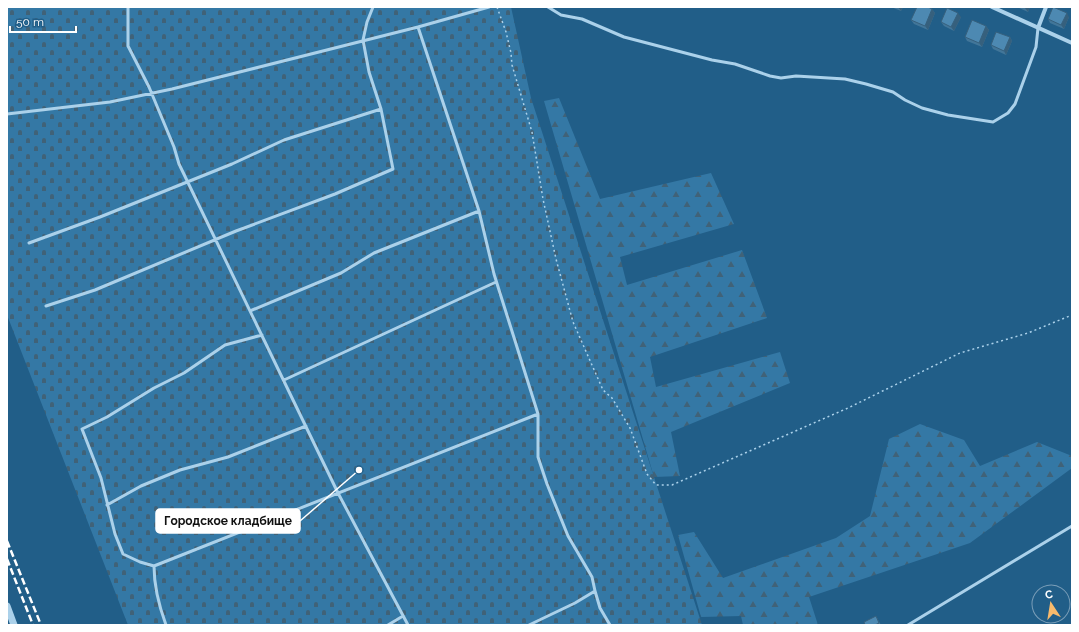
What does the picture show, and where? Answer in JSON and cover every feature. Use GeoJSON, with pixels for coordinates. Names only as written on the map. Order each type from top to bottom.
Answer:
{"type":"FeatureCollection","features":[{"type":"Feature","properties":{"kind":"street"},"geometry":{"type":"LineString","coordinates":[[992,7],[1072,43]]}},
{"type":"Feature","properties":{"kind":"street"},"geometry":{"type":"LineString","coordinates":[[1038,28],[1046,7]]}},
{"type":"Feature","properties":{"kind":"street"},"geometry":{"type":"LineString","coordinates":[[7,606],[14,625]]}},
{"type":"Feature","properties":{"kind":"lane"},"geometry":{"type":"LineString","coordinates":[[128,7],[128,46],[151,93],[174,147],[179,164],[338,493],[408,625]]}},
{"type":"Feature","properties":{"kind":"lane"},"geometry":{"type":"LineString","coordinates":[[46,306],[95,290],[393,169],[381,108],[369,72],[363,40],[367,22],[373,7]]}},
{"type":"Feature","properties":{"kind":"lane"},"geometry":{"type":"LineString","coordinates":[[7,114],[110,102],[151,93],[418,27],[489,7]]}},
{"type":"Feature","properties":{"kind":"lane"},"geometry":{"type":"LineString","coordinates":[[548,7],[561,15],[582,19],[624,37],[656,47],[734,64],[770,76],[781,78],[796,76],[852,81],[893,92],[905,100],[922,108],[948,115],[993,122],[1008,113],[1015,104],[1036,47],[1038,28]]}},
{"type":"Feature","properties":{"kind":"lane"},"geometry":{"type":"LineString","coordinates":[[418,27],[479,211],[496,282],[538,414],[538,457],[568,536],[592,578],[600,608],[610,625]]}},
{"type":"Feature","properties":{"kind":"lane"},"geometry":{"type":"LineString","coordinates":[[29,243],[188,182],[284,140],[381,108]]}},
{"type":"Feature","properties":{"kind":"lane"},"geometry":{"type":"LineString","coordinates":[[250,311],[341,273],[374,253],[479,211]]}},
{"type":"Feature","properties":{"kind":"lane"},"geometry":{"type":"LineString","coordinates":[[284,380],[496,282]]}},
{"type":"Feature","properties":{"kind":"lane"},"geometry":{"type":"LineString","coordinates":[[262,335],[225,345],[184,373],[154,388],[107,417],[82,429],[100,478],[115,534],[123,554],[140,562],[154,566],[538,414]]}},
{"type":"Feature","properties":{"kind":"lane"},"geometry":{"type":"LineString","coordinates":[[107,505],[141,486],[180,470],[228,458],[306,426]]}},
{"type":"Feature","properties":{"kind":"lane"},"geometry":{"type":"LineString","coordinates":[[908,625],[1072,526]]}},
{"type":"Feature","properties":{"kind":"lane"},"geometry":{"type":"LineString","coordinates":[[154,566],[154,578],[159,607],[166,625]]}},
{"type":"Feature","properties":{"kind":"lane"},"geometry":{"type":"LineString","coordinates":[[529,625],[575,603],[595,591]]}},
{"type":"Feature","properties":{"kind":"lane"},"geometry":{"type":"LineString","coordinates":[[388,625],[403,616]]}},
{"type":"Feature","properties":{"kind":"path"},"geometry":{"type":"LineString","coordinates":[[498,7],[511,53],[512,66],[532,132],[542,199],[573,322],[603,390],[612,398],[630,428],[646,474],[656,486],[672,485],[762,446],[848,408],[960,353],[1028,333],[1072,315]]}},
{"type":"Feature","properties":{"kind":"green space"},"geometry":{"type":"Polygon","coordinates":[[[7,7],[511,7],[531,98],[702,625],[128,625],[7,315],[7,7]]]}},
{"type":"Feature","properties":{"kind":"green space"},"geometry":{"type":"Polygon","coordinates":[[[559,98],[600,199],[711,173],[734,224],[620,257],[627,285],[742,250],[767,318],[650,357],[656,387],[780,352],[790,383],[671,432],[680,476],[654,477],[544,101],[559,98]]]}},
{"type":"Feature","properties":{"kind":"green space"},"geometry":{"type":"Polygon","coordinates":[[[920,424],[964,440],[980,466],[1037,442],[1072,456],[1072,468],[970,543],[809,597],[818,625],[743,625],[741,616],[701,617],[678,535],[694,532],[723,578],[836,538],[870,516],[889,439],[920,424]]]}},
{"type":"Feature","properties":{"kind":"building"},"geometry":{"type":"Polygon","coordinates":[[[917,7],[928,7],[932,9],[925,26],[911,20],[917,7]]]}},
{"type":"Feature","properties":{"kind":"building"},"geometry":{"type":"Polygon","coordinates":[[[1053,7],[1067,13],[1061,25],[1048,19],[1053,7]]]}},
{"type":"Feature","properties":{"kind":"building"},"geometry":{"type":"Polygon","coordinates":[[[947,8],[958,13],[951,27],[941,22],[947,8]]]}},
{"type":"Feature","properties":{"kind":"building"},"geometry":{"type":"Polygon","coordinates":[[[972,20],[986,26],[979,43],[965,37],[972,20]]]}},
{"type":"Feature","properties":{"kind":"building"},"geometry":{"type":"Polygon","coordinates":[[[996,32],[1010,37],[1004,51],[991,45],[996,32]]]}},
{"type":"Feature","properties":{"kind":"building"},"geometry":{"type":"Polygon","coordinates":[[[876,616],[879,623],[875,625],[865,625],[864,622],[876,616]]]}},
{"type":"Feature","properties":{"kind":"railway"},"geometry":{"type":"LineString","coordinates":[[7,541],[41,625]]}},
{"type":"Feature","properties":{"kind":"railway"},"geometry":{"type":"LineString","coordinates":[[7,559],[33,625]]}},
{"type":"Feature","properties":{"kind":"place","name":"Городское кладбище"},"geometry":{"type":"Point","coordinates":[359,470]}}]}
